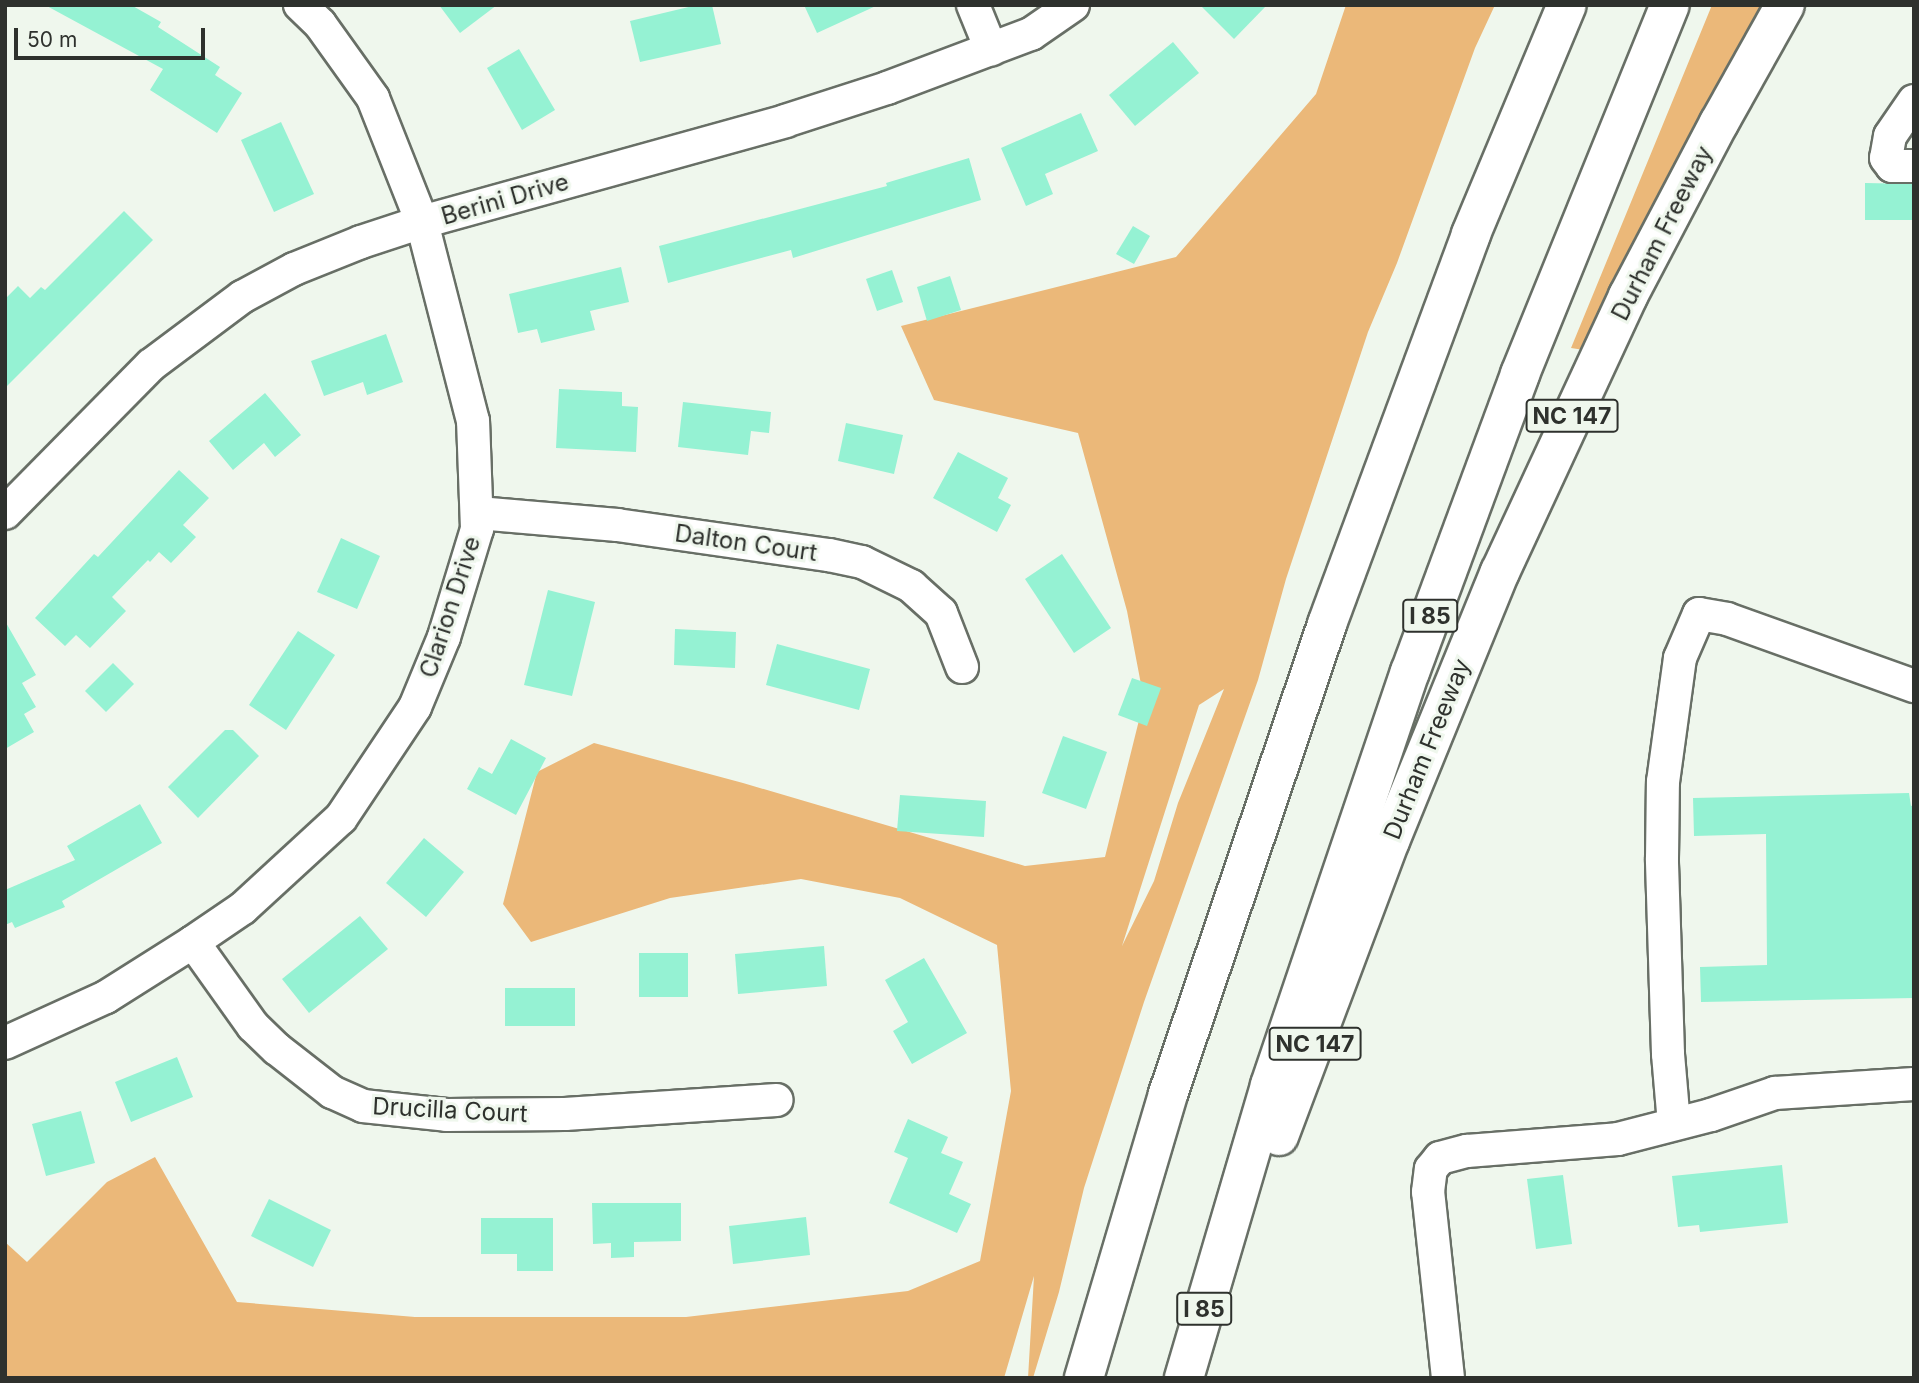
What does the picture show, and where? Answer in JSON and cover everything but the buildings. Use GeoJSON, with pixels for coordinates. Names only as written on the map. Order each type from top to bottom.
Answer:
{"type":"FeatureCollection","features":[{"type":"Feature","properties":{"kind":"highway"},"geometry":{"type":"LineString","coordinates":[[1084,1378],[1168,1094],[1327,624],[1471,234],[1567,5]]}},
{"type":"Feature","properties":{"kind":"highway","name":"I 85"},"geometry":{"type":"LineString","coordinates":[[1184,1378],[1224,1240],[1341,870],[1454,549],[1571,246],[1670,5]]}},
{"type":"Feature","properties":{"kind":"highway","name":"Durham Freeway"},"geometry":{"type":"LineString","coordinates":[[1224,1240],[1276,1144],[1395,828],[1500,572],[1629,296],[1718,122],[1785,5]]}},
{"type":"Feature","properties":{"kind":"street","name":"Clarion Drive"},"geometry":{"type":"LineString","coordinates":[[5,1043],[106,996],[193,942],[243,908],[288,870],[341,818],[358,797],[415,707],[431,672],[477,530],[473,421],[422,222],[373,98],[320,24],[300,5]]}},
{"type":"Feature","properties":{"kind":"street"},"geometry":{"type":"LineString","coordinates":[[973,5],[991,49]]}},
{"type":"Feature","properties":{"kind":"street","name":"Berini Drive"},"geometry":{"type":"LineString","coordinates":[[5,513],[151,365],[242,297],[327,255],[422,222],[785,121],[1031,34],[1073,5]]}},
{"type":"Feature","properties":{"kind":"street"},"geometry":{"type":"LineString","coordinates":[[1914,101],[1890,136],[1886,158],[1892,166],[1914,166]]}},
{"type":"Feature","properties":{"kind":"street","name":"Dalton Court"},"geometry":{"type":"LineString","coordinates":[[478,513],[617,525],[862,562],[911,586],[941,613],[962,667]]}},
{"type":"Feature","properties":{"kind":"street"},"geometry":{"type":"LineString","coordinates":[[1674,1124],[1668,1054],[1662,859],[1663,782],[1680,657],[1699,614],[1727,619],[1914,686]]}},
{"type":"Feature","properties":{"kind":"street","name":"Drucilla Court"},"geometry":{"type":"LineString","coordinates":[[193,942],[246,1017],[277,1049],[332,1092],[363,1106],[447,1115],[565,1114],[777,1100]]}},
{"type":"Feature","properties":{"kind":"street"},"geometry":{"type":"LineString","coordinates":[[1448,1378],[1428,1192],[1432,1169],[1440,1158],[1467,1151],[1618,1139],[1775,1093],[1914,1084]]}},
{"type":"Feature","properties":{"kind":"shaded area"},"geometry":{"type":"Polygon","coordinates":[[[1346,5],[1495,5],[1475,48],[1397,263],[1368,332],[1286,579],[1258,680],[1144,1002],[1084,1188],[1059,1292],[1033,1378],[1028,1378],[1034,1276],[1004,1378],[5,1378],[5,1242],[27,1262],[107,1182],[155,1157],[237,1302],[415,1317],[686,1317],[908,1291],[980,1261],[1011,1091],[997,945],[900,898],[801,879],[670,898],[531,942],[503,904],[537,772],[594,743],[743,783],[1025,866],[1105,857],[1144,700],[1127,611],[1078,433],[934,400],[901,326],[1176,257],[1316,94],[1346,5]],[[1224,689],[1199,705],[1122,946],[1154,881],[1178,803],[1224,689]]]}},
{"type":"Feature","properties":{"kind":"shaded area"},"geometry":{"type":"Polygon","coordinates":[[[1712,5],[1761,5],[1659,193],[1584,350],[1571,348],[1712,5]]]}}]}
